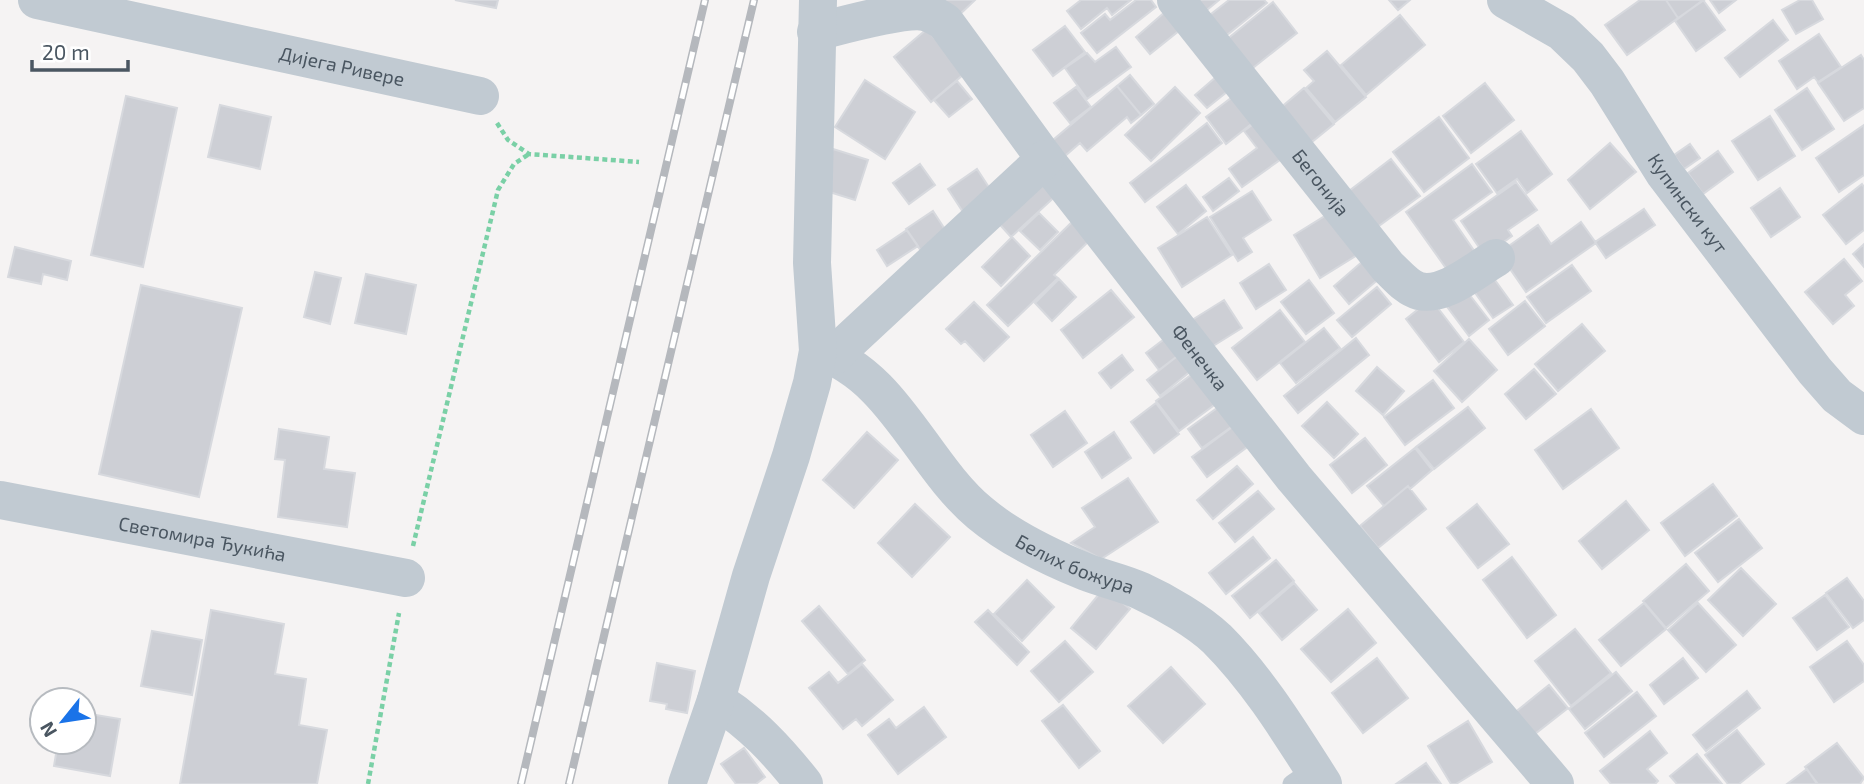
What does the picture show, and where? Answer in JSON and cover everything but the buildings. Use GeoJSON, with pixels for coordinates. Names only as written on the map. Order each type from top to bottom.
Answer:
{"type":"FeatureCollection","features":[{"type":"Feature","properties":{"kind":"street","name":"Дијега Ривере"},"geometry":{"type":"LineString","coordinates":[[37,0],[480,96]]}},
{"type":"Feature","properties":{"kind":"street","name":"Бегонија"},"geometry":{"type":"LineString","coordinates":[[1176,0],[1388,267],[1404,282],[1417,291],[1433,292],[1445,288],[1496,258]]}},
{"type":"Feature","properties":{"kind":"street","name":"Купински кут"},"geometry":{"type":"LineString","coordinates":[[1506,0],[1562,32],[1588,57],[1607,82],[1664,173],[1815,371],[1837,396],[1864,416]]}},
{"type":"Feature","properties":{"kind":"street","name":"Фенечка"},"geometry":{"type":"LineString","coordinates":[[817,16],[923,11],[945,23],[1045,159],[1294,478],[1555,784]]}},
{"type":"Feature","properties":{"kind":"street"},"geometry":{"type":"LineString","coordinates":[[817,16],[812,263],[825,354]]}},
{"type":"Feature","properties":{"kind":"street"},"geometry":{"type":"LineString","coordinates":[[687,784],[716,700],[751,576],[792,456],[812,383],[825,354],[1045,159]]}},
{"type":"Feature","properties":{"kind":"street","name":"Белих божура"},"geometry":{"type":"LineString","coordinates":[[825,354],[871,384],[956,488],[978,512],[1006,533],[1087,572],[1139,590],[1170,607],[1215,638],[1267,700],[1310,779]]}},
{"type":"Feature","properties":{"kind":"street","name":"Светомира Ђукића"},"geometry":{"type":"LineString","coordinates":[[0,500],[406,578]]}},
{"type":"Feature","properties":{"kind":"street"},"geometry":{"type":"LineString","coordinates":[[716,700],[746,720],[777,750],[804,784]]}},
{"type":"Feature","properties":{"kind":"path"},"geometry":{"type":"LineString","coordinates":[[480,96],[508,141],[529,154],[639,162]]}},
{"type":"Feature","properties":{"kind":"path"},"geometry":{"type":"LineString","coordinates":[[369,784],[406,578],[498,190],[514,164],[529,154]]}},
{"type":"Feature","properties":{"kind":"railway"},"geometry":{"type":"LineString","coordinates":[[521,784],[705,0]]}},
{"type":"Feature","properties":{"kind":"railway"},"geometry":{"type":"LineString","coordinates":[[569,784],[754,0]]}}]}
